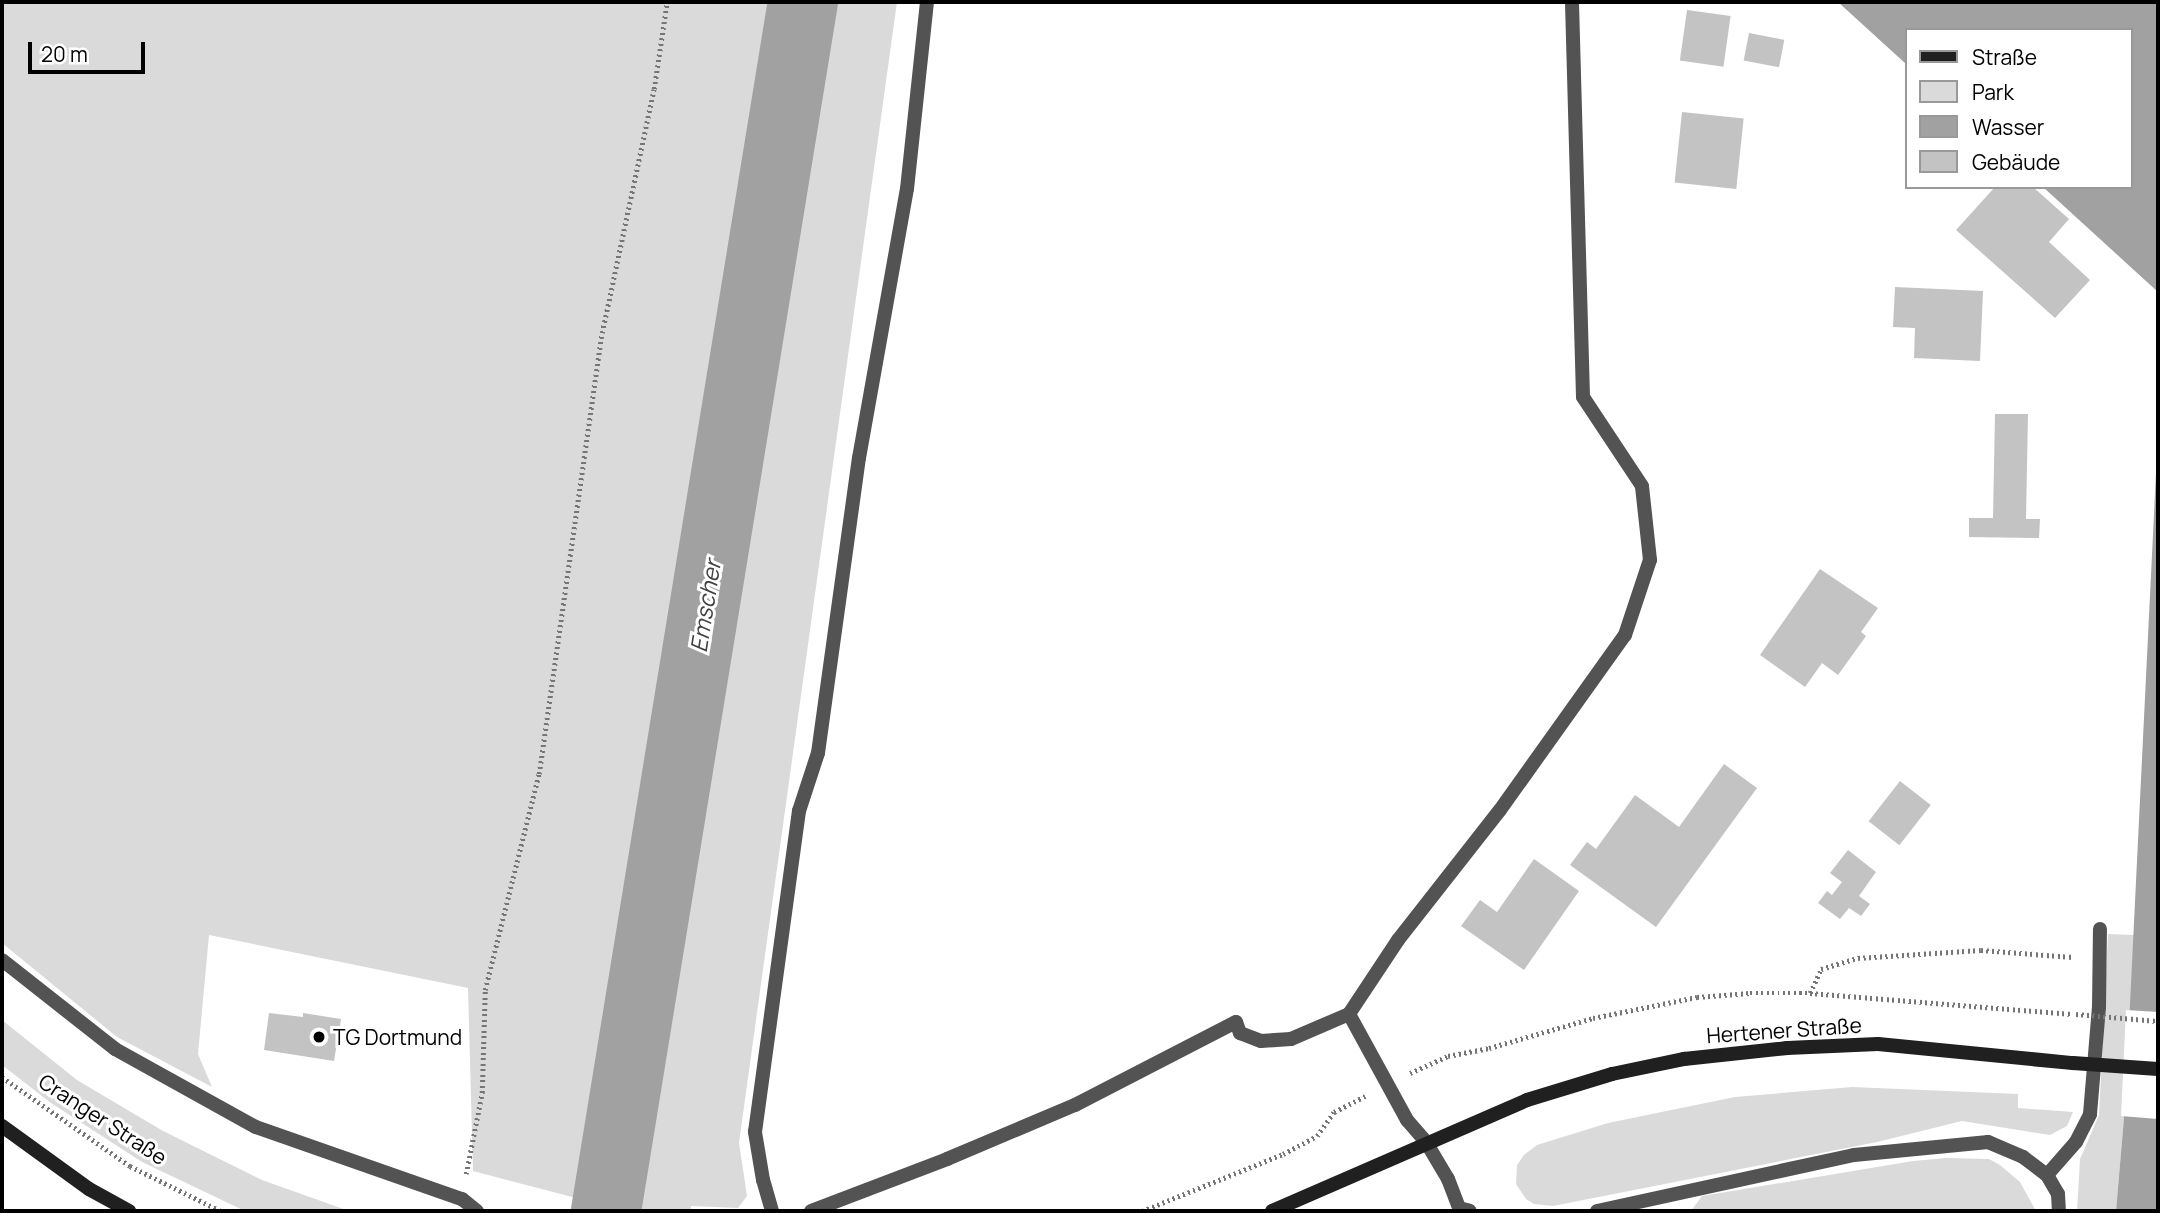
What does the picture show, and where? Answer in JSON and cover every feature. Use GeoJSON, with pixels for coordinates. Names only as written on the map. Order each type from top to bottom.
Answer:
{"type":"FeatureCollection","features":[{"type":"Feature","properties":{"kind":"main road","name":"Hertener Straße"},"geometry":{"type":"LineString","coordinates":[[1272,1211],[1527,1100],[1612,1074],[1684,1059],[1787,1048],[1878,1044],[2158,1069]]}},
{"type":"Feature","properties":{"kind":"main road"},"geometry":{"type":"LineString","coordinates":[[2,1126],[89,1189],[129,1211]]}},
{"type":"Feature","properties":{"kind":"lane"},"geometry":{"type":"LineString","coordinates":[[772,1211],[763,1180],[755,1132],[799,811],[818,753],[859,458],[907,189],[927,2]]}},
{"type":"Feature","properties":{"kind":"lane"},"geometry":{"type":"LineString","coordinates":[[811,1211],[947,1159],[1075,1105],[1236,1022],[1240,1033],[1261,1041],[1291,1039],[1349,1014],[1398,940],[1500,810],[1625,635],[1650,560],[1642,486],[1583,397],[1572,2]]}},
{"type":"Feature","properties":{"kind":"lane"},"geometry":{"type":"LineString","coordinates":[[2047,1175],[2076,1142],[2090,1114],[2099,1007],[2100,929]]}},
{"type":"Feature","properties":{"kind":"lane"},"geometry":{"type":"LineString","coordinates":[[2,960],[115,1049],[256,1127],[462,1199],[477,1211]]}},
{"type":"Feature","properties":{"kind":"lane"},"geometry":{"type":"LineString","coordinates":[[1349,1014],[1407,1120],[1426,1142],[1448,1179],[1460,1210]]}},
{"type":"Feature","properties":{"kind":"lane"},"geometry":{"type":"LineString","coordinates":[[1597,1211],[1854,1156],[1987,1142],[2024,1157],[2047,1175],[2059,1194],[2059,1211]]}},
{"type":"Feature","properties":{"kind":"path"},"geometry":{"type":"LineString","coordinates":[[462,1199],[482,1093],[485,990],[539,774],[602,333],[654,89],[667,2]]}},
{"type":"Feature","properties":{"kind":"path"},"geometry":{"type":"LineString","coordinates":[[1810,993],[1821,969],[1858,958],[1981,950],[2098,959]]}},
{"type":"Feature","properties":{"kind":"path","name":"Hertener Straße"},"geometry":{"type":"LineString","coordinates":[[1142,1211],[1283,1154],[1318,1136],[1334,1112],[1448,1056],[1650,1005],[1750,993],[1810,993],[2158,1021]]}},
{"type":"Feature","properties":{"kind":"path","name":"Cranger Straße"},"geometry":{"type":"LineString","coordinates":[[2,1077],[130,1166],[222,1211]]}},
{"type":"Feature","properties":{"kind":"green space"},"geometry":{"type":"Polygon","coordinates":[[[2,2],[897,2],[739,1143],[747,1196],[738,1208],[691,1206],[691,1211],[626,1211],[473,1171],[468,988],[209,935],[198,1054],[212,1087],[117,1037],[2,943],[2,2]]]}},
{"type":"Feature","properties":{"kind":"green space"},"geometry":{"type":"Polygon","coordinates":[[[2108,934],[2134,935],[2125,1106],[2116,1211],[2077,1211],[2080,1159],[2099,1115],[2108,934]]]}},
{"type":"Feature","properties":{"kind":"green space"},"geometry":{"type":"Polygon","coordinates":[[[2,1020],[77,1080],[163,1131],[262,1180],[349,1211],[245,1211],[142,1162],[51,1103],[2,1065],[2,1020]]]}},
{"type":"Feature","properties":{"kind":"green space"},"geometry":{"type":"Polygon","coordinates":[[[1852,1087],[2018,1094],[2018,1108],[2073,1112],[2067,1126],[2050,1135],[1962,1121],[1877,1142],[1553,1206],[1534,1204],[1526,1199],[1516,1184],[1517,1165],[1524,1155],[1537,1145],[1608,1123],[1735,1097],[1852,1087]]]}},
{"type":"Feature","properties":{"kind":"green space"},"geometry":{"type":"Polygon","coordinates":[[[1946,1158],[1989,1159],[2000,1165],[2020,1182],[2036,1211],[1691,1211],[1702,1196],[1913,1161],[1946,1158]]]}},
{"type":"Feature","properties":{"kind":"water"},"geometry":{"type":"Polygon","coordinates":[[[1838,2],[2158,2],[2158,292],[2045,189],[2132,189],[2132,28],[1904,28],[1904,62],[1838,2]]]}},
{"type":"Feature","properties":{"kind":"water"},"geometry":{"type":"Polygon","coordinates":[[[2158,432],[2158,1211],[2116,1211],[2125,1106],[2158,432]]]}},
{"type":"Feature","properties":{"kind":"pier"},"geometry":{"type":"Polygon","coordinates":[[[2126,1010],[2158,1012],[2158,1119],[2121,1116],[2126,1010]]]}},
{"type":"Feature","properties":{"kind":"building"},"geometry":{"type":"Polygon","coordinates":[[[1687,10],[1731,16],[1723,67],[1680,61],[1687,10]]]}},
{"type":"Feature","properties":{"kind":"building"},"geometry":{"type":"Polygon","coordinates":[[[1749,33],[1784,40],[1779,67],[1744,60],[1749,33]]]}},
{"type":"Feature","properties":{"kind":"building"},"geometry":{"type":"Polygon","coordinates":[[[1682,112],[1744,118],[1736,189],[1675,183],[1682,112]]]}},
{"type":"Feature","properties":{"kind":"building"},"geometry":{"type":"Polygon","coordinates":[[[1993,189],[2035,189],[2069,219],[2049,242],[2090,280],[2055,318],[1956,230],[1993,189]]]}},
{"type":"Feature","properties":{"kind":"building"},"geometry":{"type":"Polygon","coordinates":[[[1895,287],[1983,291],[1980,361],[1914,358],[1915,328],[1893,327],[1895,287]]]}},
{"type":"Feature","properties":{"kind":"building"},"geometry":{"type":"Polygon","coordinates":[[[1995,414],[2028,414],[2026,519],[2040,519],[2039,538],[1969,537],[1969,518],[1993,518],[1995,414]]]}},
{"type":"Feature","properties":{"kind":"building"},"geometry":{"type":"Polygon","coordinates":[[[1820,569],[1878,608],[1861,632],[1866,636],[1838,675],[1822,663],[1805,687],[1760,655],[1820,569]]]}},
{"type":"Feature","properties":{"kind":"building"},"geometry":{"type":"Polygon","coordinates":[[[1724,764],[1757,788],[1656,927],[1570,865],[1587,842],[1596,849],[1635,795],[1679,827],[1724,764]]]}},
{"type":"Feature","properties":{"kind":"building"},"geometry":{"type":"Polygon","coordinates":[[[1900,781],[1931,805],[1899,845],[1869,821],[1900,781]]]}},
{"type":"Feature","properties":{"kind":"building"},"geometry":{"type":"Polygon","coordinates":[[[1848,850],[1876,872],[1859,896],[1870,904],[1861,916],[1849,908],[1840,919],[1818,903],[1827,891],[1832,895],[1842,882],[1830,873],[1848,850]]]}},
{"type":"Feature","properties":{"kind":"building"},"geometry":{"type":"Polygon","coordinates":[[[1534,859],[1579,891],[1524,970],[1461,926],[1480,900],[1497,912],[1534,859]]]}},
{"type":"Feature","properties":{"kind":"building"},"geometry":{"type":"Polygon","coordinates":[[[269,1013],[303,1017],[303,1013],[341,1019],[334,1061],[264,1050],[269,1013]]]}},
{"type":"Feature","properties":{"kind":"waterway","name":"Emscher"},"geometry":{"type":"LineString","coordinates":[[606,1211],[803,2]]}},
{"type":"Feature","properties":{"kind":"place","name":"TG Dortmund"},"geometry":{"type":"Point","coordinates":[319,1037]}}]}
